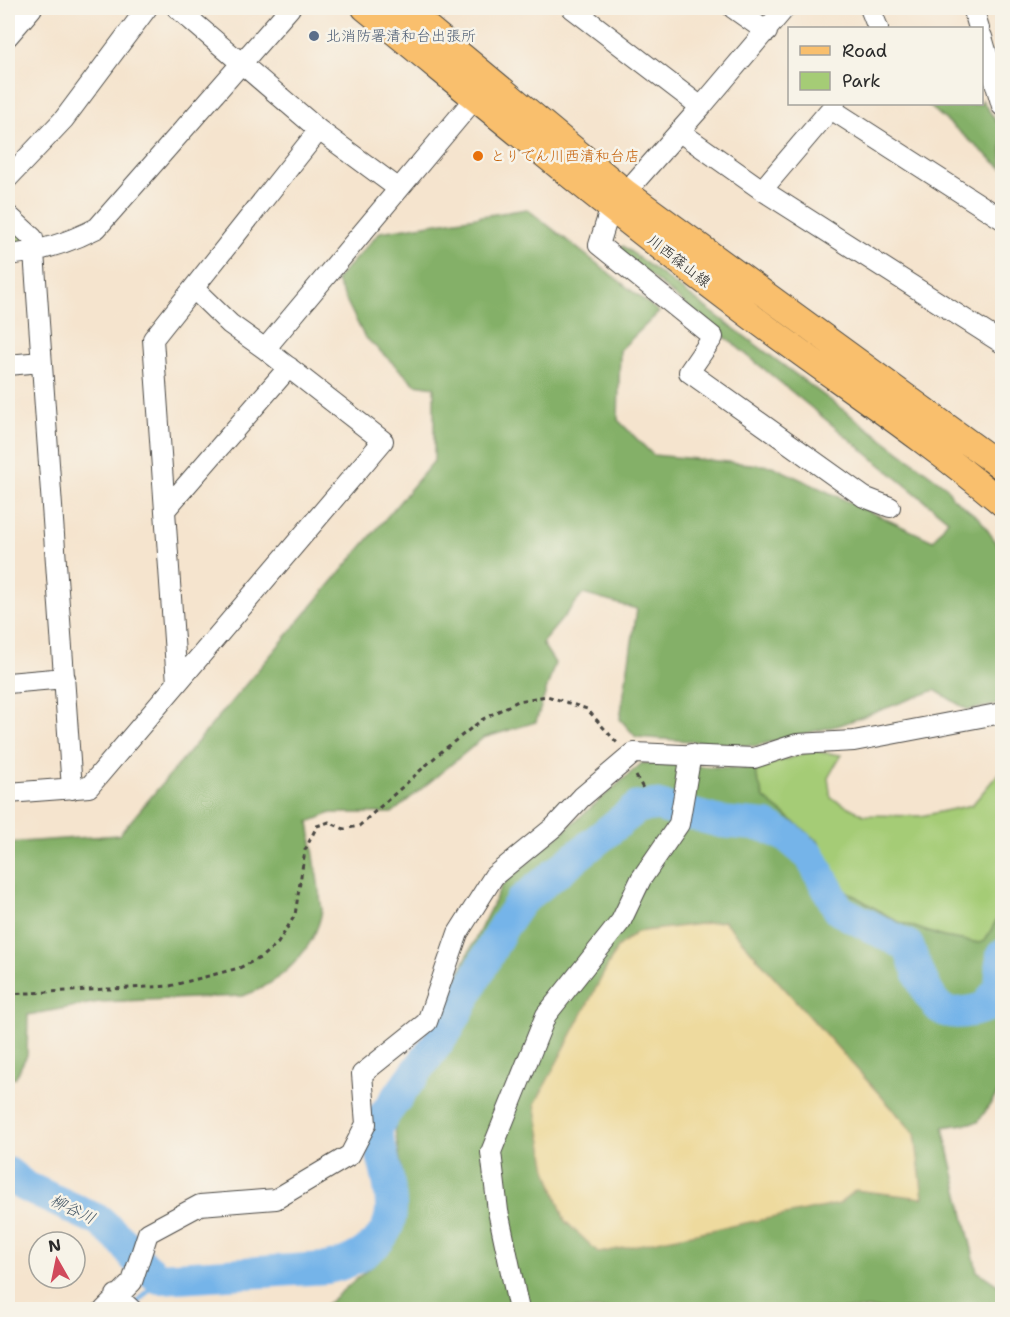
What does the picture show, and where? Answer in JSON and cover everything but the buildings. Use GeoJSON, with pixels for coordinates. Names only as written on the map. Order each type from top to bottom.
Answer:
{"type":"FeatureCollection","features":[{"type":"Feature","properties":{"kind":"main road","name":"川西篠山線"},"geometry":{"type":"LineString","coordinates":[[365,8],[475,98],[618,201],[1002,467]]}},
{"type":"Feature","properties":{"kind":"main road","name":"川西篠山線"},"geometry":{"type":"LineString","coordinates":[[404,8],[618,201],[742,309],[916,435],[1001,501]]}},
{"type":"Feature","properties":{"kind":"street"},"geometry":{"type":"LineString","coordinates":[[8,36],[32,8]]}},
{"type":"Feature","properties":{"kind":"street"},"geometry":{"type":"LineString","coordinates":[[8,178],[64,119],[147,8]]}},
{"type":"Feature","properties":{"kind":"street"},"geometry":{"type":"LineString","coordinates":[[177,8],[319,130],[399,189]]}},
{"type":"Feature","properties":{"kind":"street"},"geometry":{"type":"LineString","coordinates":[[8,255],[32,252],[70,242],[97,228],[290,8]]}},
{"type":"Feature","properties":{"kind":"street"},"geometry":{"type":"LineString","coordinates":[[572,8],[701,107]]}},
{"type":"Feature","properties":{"kind":"street"},"geometry":{"type":"LineString","coordinates":[[733,8],[767,32]]}},
{"type":"Feature","properties":{"kind":"street"},"geometry":{"type":"LineString","coordinates":[[785,8],[767,32],[618,201],[599,245],[712,337],[689,372],[864,497],[890,507]]}},
{"type":"Feature","properties":{"kind":"street"},"geometry":{"type":"LineString","coordinates":[[870,8],[878,27]]}},
{"type":"Feature","properties":{"kind":"street"},"geometry":{"type":"LineString","coordinates":[[973,8],[979,27]]}},
{"type":"Feature","properties":{"kind":"street"},"geometry":{"type":"LineString","coordinates":[[983,42],[999,80],[1002,106]]}},
{"type":"Feature","properties":{"kind":"street"},"geometry":{"type":"LineString","coordinates":[[266,349],[475,98]]}},
{"type":"Feature","properties":{"kind":"street"},"geometry":{"type":"LineString","coordinates":[[762,190],[833,106],[1002,219]]}},
{"type":"Feature","properties":{"kind":"street"},"geometry":{"type":"LineString","coordinates":[[177,683],[153,339],[319,130]]}},
{"type":"Feature","properties":{"kind":"street"},"geometry":{"type":"LineString","coordinates":[[680,132],[762,190],[1002,343]]}},
{"type":"Feature","properties":{"kind":"street"},"geometry":{"type":"LineString","coordinates":[[8,215],[33,238],[32,252],[72,789]]}},
{"type":"Feature","properties":{"kind":"street"},"geometry":{"type":"LineString","coordinates":[[8,793],[89,787],[384,441],[266,349],[230,324],[194,289]]}},
{"type":"Feature","properties":{"kind":"street"},"geometry":{"type":"LineString","coordinates":[[8,365],[41,362]]}},
{"type":"Feature","properties":{"kind":"street"},"geometry":{"type":"LineString","coordinates":[[165,510],[289,367]]}},
{"type":"Feature","properties":{"kind":"street"},"geometry":{"type":"LineString","coordinates":[[8,683],[65,678]]}},
{"type":"Feature","properties":{"kind":"street"},"geometry":{"type":"LineString","coordinates":[[119,1304],[132,1282],[148,1233],[200,1205],[276,1199],[350,1155],[366,1124],[362,1074],[427,1022],[458,933],[494,876],[554,826],[582,797],[634,753],[690,760],[754,758],[797,744],[854,741],[1002,712]]}},
{"type":"Feature","properties":{"kind":"street"},"geometry":{"type":"LineString","coordinates":[[519,1310],[498,1211],[491,1152],[546,1015],[621,921],[641,879],[679,824],[690,760]]}},
{"type":"Feature","properties":{"kind":"path"},"geometry":{"type":"LineString","coordinates":[[8,994],[170,986],[239,968],[260,958],[278,943],[295,915],[305,850],[317,826],[329,822],[344,828],[358,826],[442,751],[483,719],[518,701],[547,696],[587,709],[621,750]]}},
{"type":"Feature","properties":{"kind":"path"},"geometry":{"type":"LineString","coordinates":[[632,770],[644,790]]}},
{"type":"Feature","properties":{"kind":"green space"},"geometry":{"type":"Polygon","coordinates":[[[983,102],[1002,130],[1002,168],[928,105],[983,105],[983,102]]]}},
{"type":"Feature","properties":{"kind":"green space"},"geometry":{"type":"Polygon","coordinates":[[[527,209],[659,312],[620,350],[618,420],[653,455],[772,466],[933,541],[948,520],[619,250],[623,246],[947,487],[952,497],[980,519],[1002,551],[1002,704],[968,710],[935,690],[840,725],[755,746],[636,737],[620,719],[637,609],[583,594],[542,643],[555,663],[536,722],[483,738],[392,813],[331,813],[309,822],[322,910],[312,938],[304,951],[282,974],[256,991],[242,996],[99,1002],[28,1015],[27,1055],[15,1078],[8,1079],[8,843],[119,835],[434,461],[434,387],[415,384],[364,336],[336,280],[380,232],[527,209]]]}},
{"type":"Feature","properties":{"kind":"green space"},"geometry":{"type":"Polygon","coordinates":[[[8,215],[33,238],[8,255],[8,215]]]}},
{"type":"Feature","properties":{"kind":"green space"},"geometry":{"type":"Polygon","coordinates":[[[812,751],[841,755],[828,778],[831,798],[864,815],[921,816],[972,805],[1002,769],[1002,910],[985,941],[979,943],[943,937],[896,921],[846,891],[818,841],[763,798],[754,769],[812,751]]]}},
{"type":"Feature","properties":{"kind":"green space"},"geometry":{"type":"Polygon","coordinates":[[[642,763],[754,769],[764,798],[818,841],[846,891],[896,921],[943,937],[979,943],[985,941],[1002,910],[1002,1087],[978,1122],[943,1127],[977,1271],[1002,1288],[1002,1309],[320,1310],[386,1254],[405,1191],[389,1093],[444,1003],[502,885],[642,763]],[[724,921],[637,932],[855,1190],[923,1198],[915,1134],[724,921]]]}},
{"type":"Feature","properties":{"kind":"sand"},"geometry":{"type":"Polygon","coordinates":[[[724,921],[915,1134],[923,1198],[855,1190],[839,1204],[599,1253],[565,1221],[547,1170],[535,1104],[617,948],[637,932],[724,921]]]}},
{"type":"Feature","properties":{"kind":"waterway","name":"柳谷川"},"geometry":{"type":"LineString","coordinates":[[8,1173],[24,1186],[100,1221],[125,1244],[134,1257],[159,1278],[327,1268],[361,1255],[380,1239],[390,1218],[389,1187],[376,1131],[381,1119],[448,1029],[503,927],[521,901],[638,807],[655,805],[721,822],[766,826],[789,838],[810,856],[839,910],[908,946],[930,996],[945,1011],[963,1012],[986,1007],[1000,987],[1002,955]]}},
{"type":"Feature","properties":{"kind":"waterway"},"geometry":{"type":"LineString","coordinates":[[135,1306],[159,1278]]}},
{"type":"Feature","properties":{"kind":"place","name":"北消防署清和台出張所"},"geometry":{"type":"Point","coordinates":[314,36]}},
{"type":"Feature","properties":{"kind":"place","name":"とりでん川西清和台店"},"geometry":{"type":"Point","coordinates":[478,156]}}]}
